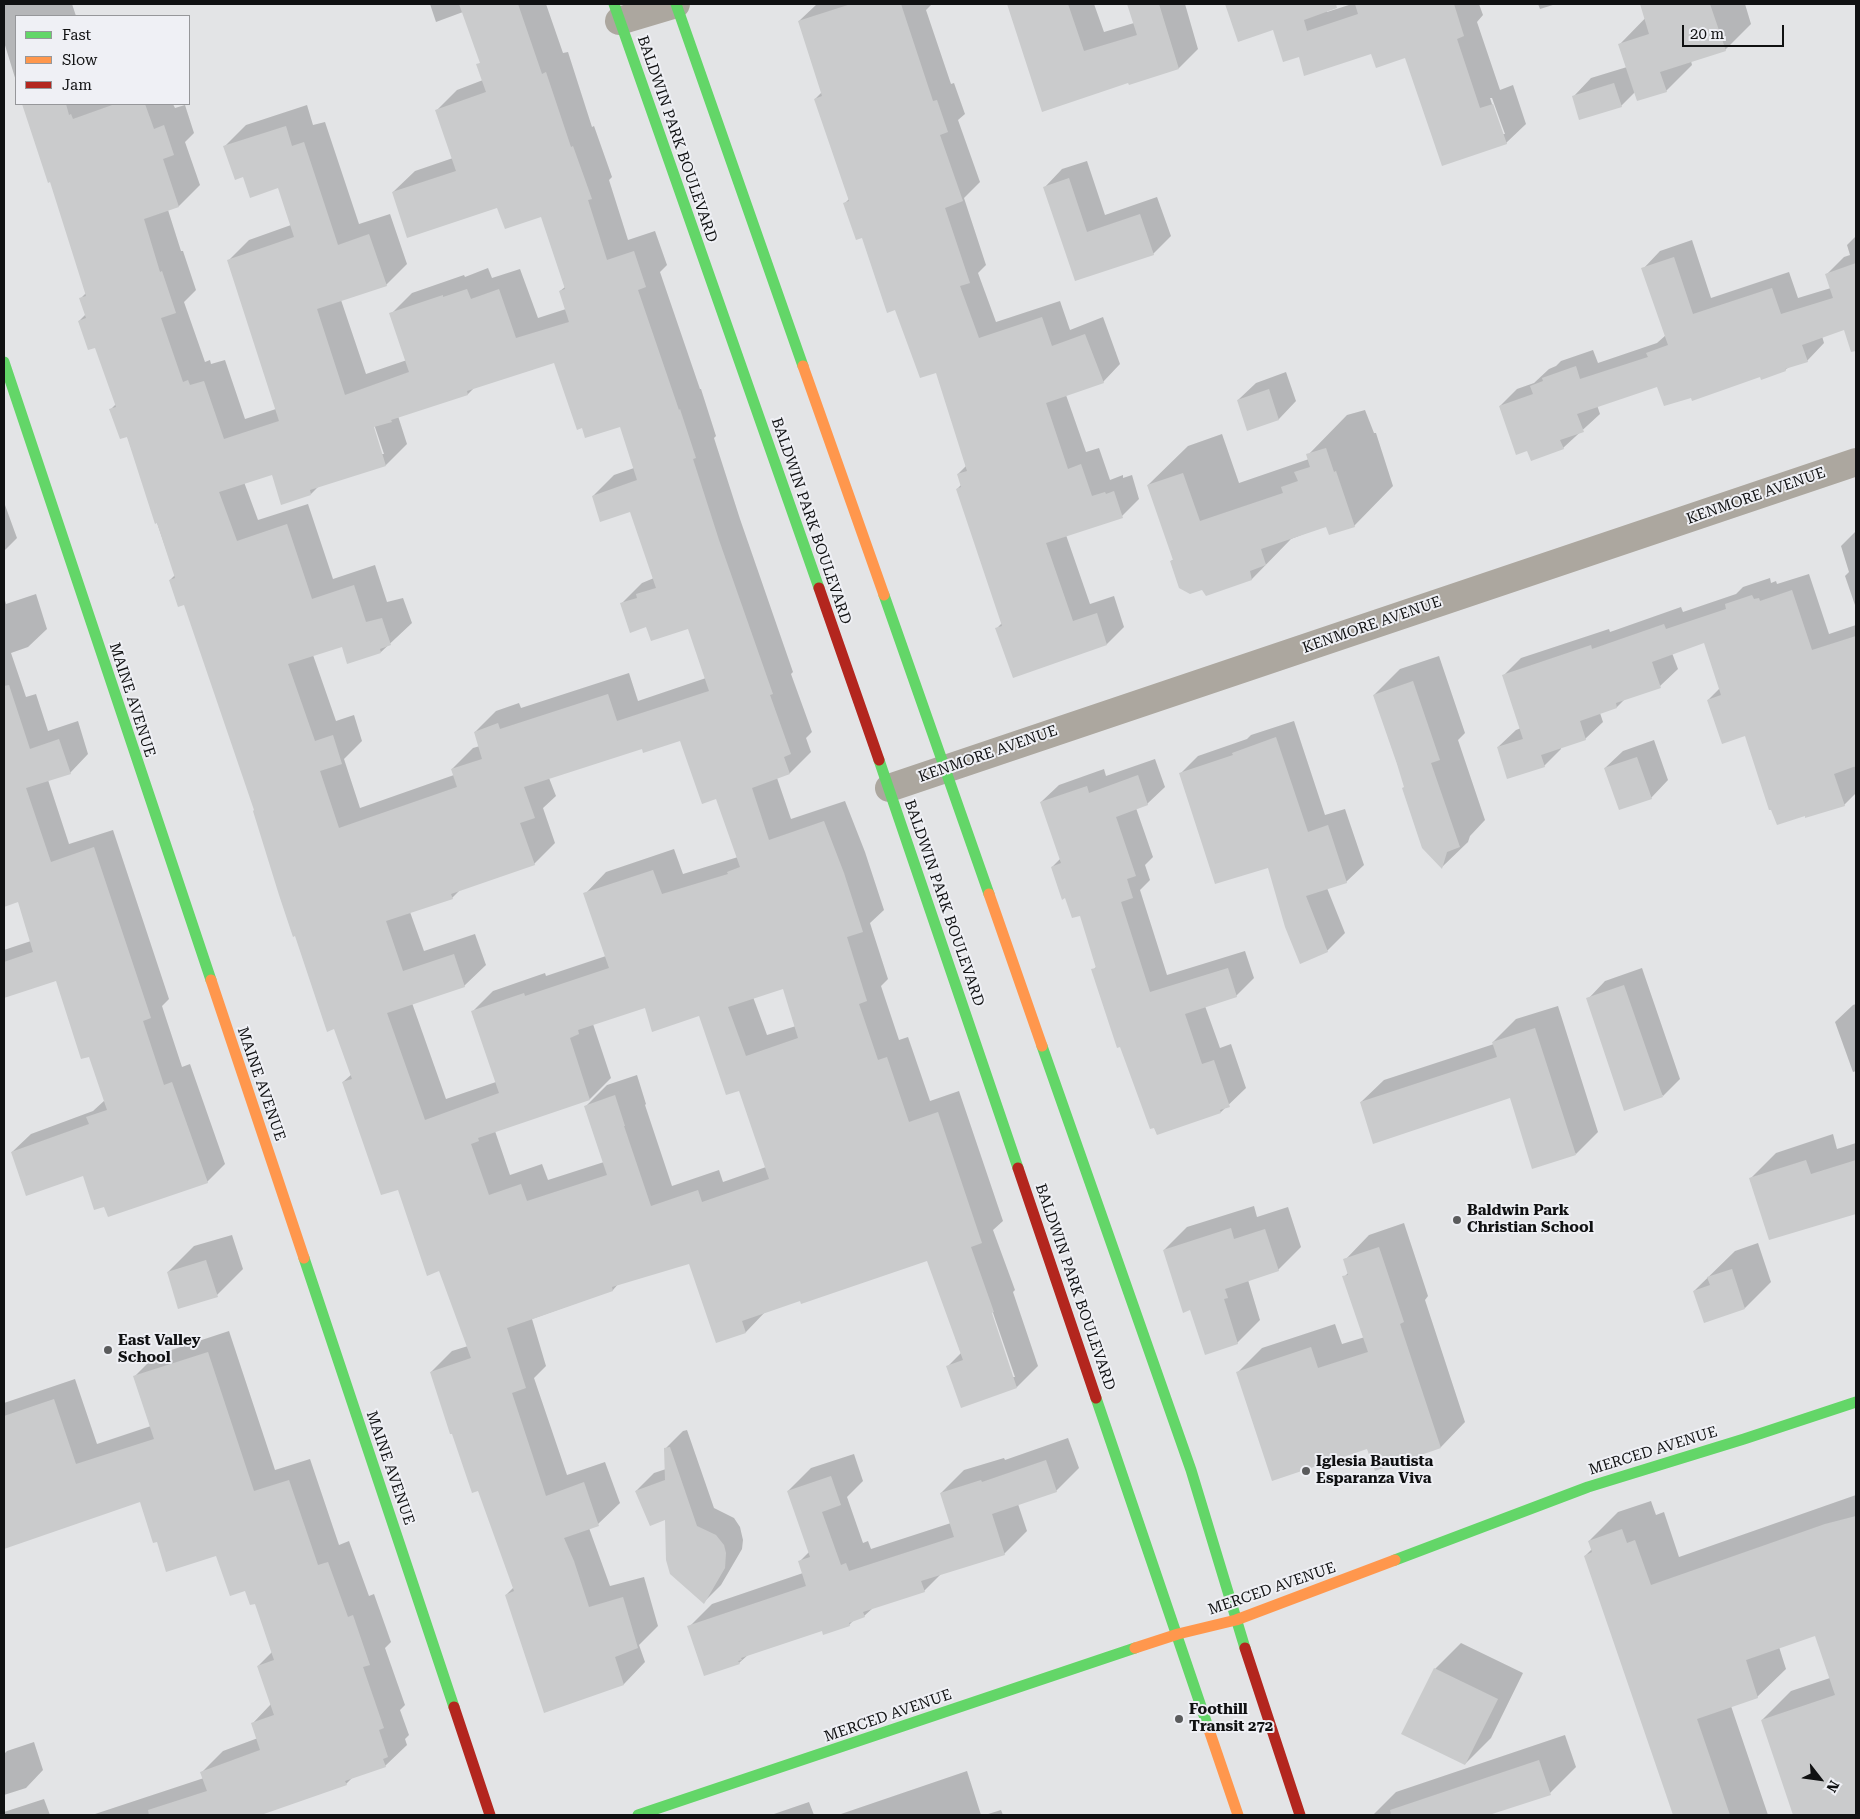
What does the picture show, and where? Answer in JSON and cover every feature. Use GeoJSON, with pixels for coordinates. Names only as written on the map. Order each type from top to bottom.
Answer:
{"type":"FeatureCollection","features":[{"type":"Feature","properties":{"kind":"main road"},"geometry":{"type":"LineString","coordinates":[[676,4],[1191,1470],[1236,1620],[1300,1815]]}},
{"type":"Feature","properties":{"kind":"main road","name":"BALDWIN PARK BOULEVARD"},"geometry":{"type":"LineString","coordinates":[[616,12],[889,788],[1238,1815]]}},
{"type":"Feature","properties":{"kind":"main road","name":"MAINE AVENUE"},"geometry":{"type":"LineString","coordinates":[[4,362],[490,1815]]}},
{"type":"Feature","properties":{"kind":"main road","name":"MERCED AVENUE"},"geometry":{"type":"LineString","coordinates":[[638,1815],[1178,1634],[1236,1620],[1588,1487],[1856,1402]]}},
{"type":"Feature","properties":{"kind":"street"},"geometry":{"type":"LineString","coordinates":[[616,12],[676,4]]}},
{"type":"Feature","properties":{"kind":"street","name":"KENMORE AVENUE"},"geometry":{"type":"LineString","coordinates":[[889,788],[1856,462]]}},
{"type":"Feature","properties":{"kind":"building"},"geometry":{"type":"Polygon","coordinates":[[[459,4],[518,4],[542,74],[546,72],[571,147],[573,146],[592,199],[588,200],[607,260],[634,251],[646,287],[638,290],[680,409],[696,458],[693,459],[719,540],[773,694],[770,695],[791,754],[784,757],[790,774],[752,788],[769,840],[824,821],[844,873],[863,932],[847,937],[867,1001],[859,1004],[878,1060],[887,1057],[909,1122],[938,1112],[982,1243],[971,1247],[994,1312],[992,1313],[1017,1388],[961,1408],[946,1366],[963,1360],[927,1261],[801,1304],[800,1301],[742,1321],[746,1333],[716,1343],[689,1264],[612,1287],[613,1291],[507,1328],[526,1388],[512,1393],[546,1496],[584,1482],[599,1526],[564,1538],[574,1561],[589,1607],[623,1597],[638,1648],[615,1657],[624,1685],[544,1713],[505,1595],[514,1591],[478,1491],[472,1493],[430,1372],[471,1358],[439,1271],[427,1276],[398,1190],[381,1195],[342,1082],[352,1079],[334,1029],[327,1032],[295,936],[293,937],[254,810],[184,605],[178,607],[169,580],[175,578],[157,523],[155,524],[127,437],[120,439],[109,409],[116,407],[95,348],[88,350],[78,321],[86,318],[79,298],[86,296],[50,182],[48,183],[22,105],[66,105],[69,115],[71,114],[73,119],[112,105],[145,105],[154,129],[164,125],[174,155],[163,159],[179,207],[144,219],[160,272],[162,271],[176,313],[161,318],[183,382],[188,380],[190,385],[204,381],[224,439],[279,421],[227,260],[294,237],[278,188],[250,198],[243,177],[235,180],[223,146],[286,126],[292,146],[304,142],[338,245],[369,234],[387,286],[317,309],[345,395],[409,372],[389,313],[443,295],[443,297],[467,289],[471,299],[499,289],[516,338],[569,322],[559,291],[565,289],[541,217],[505,229],[497,208],[407,238],[392,192],[456,171],[435,110],[486,92],[476,64],[480,63],[459,4]],[[554,363],[467,391],[468,395],[374,427],[386,466],[310,490],[311,495],[281,505],[272,475],[219,492],[237,541],[287,524],[312,599],[354,585],[366,622],[382,618],[391,645],[380,649],[381,653],[347,664],[342,647],[288,664],[315,741],[333,735],[342,764],[320,771],[339,828],[457,787],[451,769],[482,759],[474,732],[498,723],[500,729],[608,694],[617,721],[709,691],[688,629],[651,641],[646,627],[630,633],[620,603],[637,598],[636,594],[656,588],[630,512],[600,522],[592,496],[637,480],[620,427],[585,438],[582,428],[577,430],[554,363]],[[680,741],[643,753],[642,749],[524,787],[535,818],[520,823],[535,865],[451,894],[453,899],[386,921],[403,971],[454,954],[465,987],[387,1013],[425,1120],[499,1093],[471,1011],[524,993],[525,996],[609,968],[583,893],[653,870],[662,894],[728,874],[727,872],[740,867],[716,799],[702,804],[680,741]],[[783,989],[728,1007],[746,1056],[798,1038],[783,989]],[[645,1008],[578,1030],[579,1034],[570,1038],[590,1100],[478,1138],[479,1141],[471,1144],[489,1195],[521,1184],[527,1201],[607,1175],[584,1106],[615,1095],[651,1206],[698,1190],[702,1202],[769,1179],[739,1091],[726,1095],[699,1016],[652,1032],[645,1008]]]}},
{"type":"Feature","properties":{"kind":"building"},"geometry":{"type":"Polygon","coordinates":[[[851,4],[901,4],[933,101],[937,100],[948,132],[940,135],[963,201],[945,208],[970,283],[960,286],[979,338],[1042,317],[1052,346],[1085,334],[1104,383],[1046,403],[1068,469],[1081,464],[1092,496],[1114,491],[1123,518],[1046,543],[1073,621],[1097,613],[1107,645],[1013,678],[995,628],[1002,626],[956,489],[961,487],[957,474],[967,471],[936,373],[920,378],[895,310],[887,313],[862,238],[856,240],[843,203],[849,201],[814,99],[822,96],[798,21],[851,4]]]}},
{"type":"Feature","properties":{"kind":"building"},"geometry":{"type":"Polygon","coordinates":[[[1007,4],[1068,4],[1084,51],[1137,35],[1127,4],[1159,4],[1179,69],[1129,85],[1128,83],[1042,112],[1007,4]]]}},
{"type":"Feature","properties":{"kind":"building"},"geometry":{"type":"Polygon","coordinates":[[[1225,4],[1336,4],[1337,8],[1304,20],[1307,31],[1358,14],[1355,4],[1454,4],[1464,36],[1457,39],[1480,108],[1493,104],[1507,144],[1442,166],[1405,58],[1376,68],[1371,54],[1304,76],[1299,57],[1283,62],[1273,30],[1238,42],[1225,4]]]}},
{"type":"Feature","properties":{"kind":"building"},"geometry":{"type":"Polygon","coordinates":[[[1640,4],[1710,4],[1726,51],[1660,72],[1667,92],[1637,101],[1618,44],[1649,34],[1640,4]]]}},
{"type":"Feature","properties":{"kind":"building"},"geometry":{"type":"Polygon","coordinates":[[[1614,83],[1622,107],[1579,120],[1572,96],[1614,83]]]}},
{"type":"Feature","properties":{"kind":"building"},"geometry":{"type":"Polygon","coordinates":[[[1069,178],[1087,232],[1140,214],[1154,255],[1075,281],[1043,187],[1069,178]]]}},
{"type":"Feature","properties":{"kind":"building"},"geometry":{"type":"Polygon","coordinates":[[[1674,257],[1693,314],[1772,288],[1781,314],[1833,298],[1825,274],[1856,263],[1856,351],[1851,352],[1844,330],[1802,345],[1808,362],[1785,369],[1786,371],[1761,380],[1760,377],[1692,401],[1691,398],[1664,406],[1657,387],[1577,414],[1584,432],[1560,440],[1564,449],[1531,461],[1527,451],[1516,455],[1499,406],[1533,394],[1530,386],[1543,381],[1542,378],[1576,366],[1580,379],[1648,357],[1646,353],[1668,345],[1641,268],[1674,257]]]}},
{"type":"Feature","properties":{"kind":"building"},"geometry":{"type":"Polygon","coordinates":[[[1269,389],[1279,420],[1247,431],[1237,400],[1269,389]]]}},
{"type":"Feature","properties":{"kind":"building"},"geometry":{"type":"Polygon","coordinates":[[[1326,448],[1355,527],[1329,535],[1326,527],[1261,549],[1266,565],[1250,571],[1252,580],[1206,596],[1202,590],[1190,594],[1179,588],[1170,561],[1173,560],[1147,485],[1183,473],[1200,521],[1283,493],[1281,487],[1298,481],[1294,472],[1310,467],[1306,454],[1326,448]]]}},
{"type":"Feature","properties":{"kind":"building"},"geometry":{"type":"Polygon","coordinates":[[[1792,590],[1812,650],[1856,636],[1856,766],[1834,774],[1845,806],[1777,825],[1771,810],[1769,810],[1745,736],[1722,744],[1707,700],[1721,695],[1704,643],[1652,662],[1661,688],[1616,703],[1617,708],[1580,721],[1586,740],[1541,755],[1545,767],[1507,779],[1497,747],[1523,739],[1502,675],[1591,645],[1592,649],[1664,624],[1666,629],[1726,609],[1725,604],[1752,595],[1754,599],[1759,598],[1760,601],[1792,590]]]}},
{"type":"Feature","properties":{"kind":"building"},"geometry":{"type":"Polygon","coordinates":[[[1413,681],[1440,760],[1431,763],[1460,847],[1447,852],[1442,869],[1422,848],[1402,788],[1404,787],[1397,764],[1373,695],[1413,681]]]}},
{"type":"Feature","properties":{"kind":"building"},"geometry":{"type":"Polygon","coordinates":[[[9,685],[30,749],[59,739],[71,774],[26,788],[51,862],[94,847],[151,1018],[143,1021],[164,1085],[172,1082],[208,1183],[108,1217],[104,1207],[94,1210],[83,1176],[26,1196],[11,1152],[89,1124],[86,1117],[107,1110],[89,1057],[81,1059],[56,981],[4,998],[4,962],[33,952],[18,902],[4,907],[4,686],[9,685]]]}},
{"type":"Feature","properties":{"kind":"building"},"geometry":{"type":"Polygon","coordinates":[[[1276,737],[1308,832],[1328,825],[1347,883],[1306,896],[1328,952],[1300,964],[1285,927],[1268,868],[1215,884],[1179,773],[1233,755],[1232,753],[1276,737]]]}},
{"type":"Feature","properties":{"kind":"building"},"geometry":{"type":"Polygon","coordinates":[[[1637,757],[1652,799],[1619,810],[1604,768],[1637,757]]]}},
{"type":"Feature","properties":{"kind":"building"},"geometry":{"type":"Polygon","coordinates":[[[1138,775],[1148,805],[1116,817],[1136,876],[1127,879],[1133,898],[1121,902],[1150,992],[1228,968],[1237,997],[1185,1014],[1202,1064],[1214,1060],[1230,1107],[1220,1110],[1221,1113],[1157,1135],[1154,1128],[1150,1129],[1120,1047],[1117,1048],[1091,969],[1096,968],[1080,916],[1072,918],[1065,898],[1062,900],[1051,867],[1061,863],[1040,802],[1087,786],[1089,793],[1138,775]]]}},
{"type":"Feature","properties":{"kind":"building"},"geometry":{"type":"Polygon","coordinates":[[[1624,985],[1663,1097],[1624,1111],[1586,998],[1624,985]]]}},
{"type":"Feature","properties":{"kind":"building"},"geometry":{"type":"Polygon","coordinates":[[[1535,1028],[1576,1155],[1532,1169],[1510,1098],[1373,1144],[1360,1102],[1497,1057],[1492,1042],[1535,1028]]]}},
{"type":"Feature","properties":{"kind":"building"},"geometry":{"type":"Polygon","coordinates":[[[1806,1160],[1811,1174],[1856,1160],[1856,1214],[1769,1240],[1749,1178],[1806,1160]]]}},
{"type":"Feature","properties":{"kind":"building"},"geometry":{"type":"Polygon","coordinates":[[[1231,1228],[1234,1239],[1265,1229],[1279,1271],[1225,1289],[1228,1298],[1224,1299],[1238,1344],[1205,1355],[1190,1310],[1183,1313],[1163,1250],[1231,1228]]]}},
{"type":"Feature","properties":{"kind":"building"},"geometry":{"type":"Polygon","coordinates":[[[1379,1247],[1404,1322],[1400,1324],[1441,1448],[1375,1471],[1367,1449],[1272,1481],[1236,1372],[1311,1347],[1318,1368],[1368,1352],[1342,1276],[1348,1275],[1343,1259],[1379,1247]]]}},
{"type":"Feature","properties":{"kind":"building"},"geometry":{"type":"Polygon","coordinates":[[[206,1260],[218,1297],[178,1309],[167,1272],[206,1260]]]}},
{"type":"Feature","properties":{"kind":"building"},"geometry":{"type":"Polygon","coordinates":[[[1732,1269],[1745,1309],[1704,1323],[1693,1291],[1710,1285],[1707,1277],[1732,1269]]]}},
{"type":"Feature","properties":{"kind":"building"},"geometry":{"type":"Polygon","coordinates":[[[208,1352],[254,1491],[289,1480],[318,1565],[328,1562],[348,1617],[353,1615],[370,1665],[363,1667],[384,1728],[379,1730],[388,1757],[383,1759],[386,1767],[345,1781],[347,1785],[261,1815],[149,1815],[148,1810],[207,1791],[200,1772],[260,1750],[251,1723],[274,1715],[257,1666],[274,1660],[255,1604],[250,1605],[245,1591],[230,1596],[216,1556],[166,1572],[157,1542],[153,1543],[140,1502],[4,1549],[4,1416],[54,1399],[76,1464],[154,1439],[133,1376],[208,1352]]]}},
{"type":"Feature","properties":{"kind":"building"},"geometry":{"type":"Polygon","coordinates":[[[670,1447],[697,1526],[716,1535],[724,1545],[726,1553],[725,1568],[704,1604],[670,1574],[666,1560],[665,1520],[650,1526],[635,1491],[665,1480],[664,1448],[670,1447]]]}},
{"type":"Feature","properties":{"kind":"building"},"geometry":{"type":"Polygon","coordinates":[[[1046,1460],[1057,1492],[992,1514],[1005,1555],[921,1581],[925,1592],[863,1612],[865,1617],[849,1623],[850,1626],[823,1635],[822,1631],[741,1658],[742,1660],[738,1661],[740,1664],[704,1676],[687,1626],[806,1586],[798,1561],[810,1557],[787,1491],[831,1476],[841,1505],[822,1512],[841,1565],[846,1563],[849,1571],[954,1537],[940,1493],[981,1480],[982,1482],[1046,1460]]]}},
{"type":"Feature","properties":{"kind":"building"},"geometry":{"type":"Polygon","coordinates":[[[1856,1516],[1856,1815],[1793,1815],[1761,1720],[1835,1695],[1815,1636],[1746,1660],[1758,1698],[1697,1719],[1730,1815],[1673,1815],[1584,1556],[1592,1552],[1588,1541],[1622,1529],[1627,1543],[1635,1540],[1651,1585],[1825,1524],[1856,1516]]]}},
{"type":"Feature","properties":{"kind":"building"},"geometry":{"type":"Polygon","coordinates":[[[1434,1668],[1498,1699],[1465,1765],[1401,1734],[1434,1668]]]}},
{"type":"Feature","properties":{"kind":"building"},"geometry":{"type":"Polygon","coordinates":[[[1539,1760],[1551,1795],[1489,1815],[1391,1815],[1390,1810],[1539,1760]]]}},
{"type":"Feature","properties":{"kind":"traffic: fast"},"geometry":{"type":"LineString","coordinates":[[614,4],[819,588]]}},
{"type":"Feature","properties":{"kind":"traffic: fast"},"geometry":{"type":"LineString","coordinates":[[676,4],[803,366]]}},
{"type":"Feature","properties":{"kind":"traffic: fast"},"geometry":{"type":"LineString","coordinates":[[4,362],[211,980]]}},
{"type":"Feature","properties":{"kind":"traffic: fast"},"geometry":{"type":"LineString","coordinates":[[884,595],[989,894]]}},
{"type":"Feature","properties":{"kind":"traffic: fast"},"geometry":{"type":"LineString","coordinates":[[879,760],[1018,1168]]}},
{"type":"Feature","properties":{"kind":"traffic: fast"},"geometry":{"type":"LineString","coordinates":[[1042,1046],[1191,1470],[1245,1648]]}},
{"type":"Feature","properties":{"kind":"traffic: fast"},"geometry":{"type":"LineString","coordinates":[[304,1258],[454,1707]]}},
{"type":"Feature","properties":{"kind":"traffic: fast"},"geometry":{"type":"LineString","coordinates":[[1096,1398],[1208,1727]]}},
{"type":"Feature","properties":{"kind":"traffic: fast"},"geometry":{"type":"LineString","coordinates":[[1395,1560],[1588,1487],[1856,1402]]}},
{"type":"Feature","properties":{"kind":"traffic: fast"},"geometry":{"type":"LineString","coordinates":[[638,1815],[1135,1648]]}},
{"type":"Feature","properties":{"kind":"traffic: slow"},"geometry":{"type":"LineString","coordinates":[[803,366],[884,595]]}},
{"type":"Feature","properties":{"kind":"traffic: slow"},"geometry":{"type":"LineString","coordinates":[[989,894],[1042,1046]]}},
{"type":"Feature","properties":{"kind":"traffic: slow"},"geometry":{"type":"LineString","coordinates":[[211,980],[304,1258]]}},
{"type":"Feature","properties":{"kind":"traffic: slow"},"geometry":{"type":"LineString","coordinates":[[1135,1648],[1178,1634],[1236,1620],[1395,1560]]}},
{"type":"Feature","properties":{"kind":"traffic: slow"},"geometry":{"type":"LineString","coordinates":[[1208,1727],[1238,1815]]}},
{"type":"Feature","properties":{"kind":"traffic: jam"},"geometry":{"type":"LineString","coordinates":[[819,588],[879,760]]}},
{"type":"Feature","properties":{"kind":"traffic: jam"},"geometry":{"type":"LineString","coordinates":[[1018,1168],[1096,1398]]}},
{"type":"Feature","properties":{"kind":"traffic: jam"},"geometry":{"type":"LineString","coordinates":[[1245,1648],[1300,1815]]}},
{"type":"Feature","properties":{"kind":"traffic: jam"},"geometry":{"type":"LineString","coordinates":[[454,1707],[490,1815]]}},
{"type":"Feature","properties":{"kind":"place","name":"Baldwin Park Christian School"},"geometry":{"type":"Point","coordinates":[1457,1220]}},
{"type":"Feature","properties":{"kind":"place","name":"East Valley School"},"geometry":{"type":"Point","coordinates":[108,1350]}},
{"type":"Feature","properties":{"kind":"place","name":"Iglesia Bautista Esparanza Viva"},"geometry":{"type":"Point","coordinates":[1306,1471]}},
{"type":"Feature","properties":{"kind":"place","name":"Foothill Transit 272"},"geometry":{"type":"Point","coordinates":[1179,1719]}}]}
